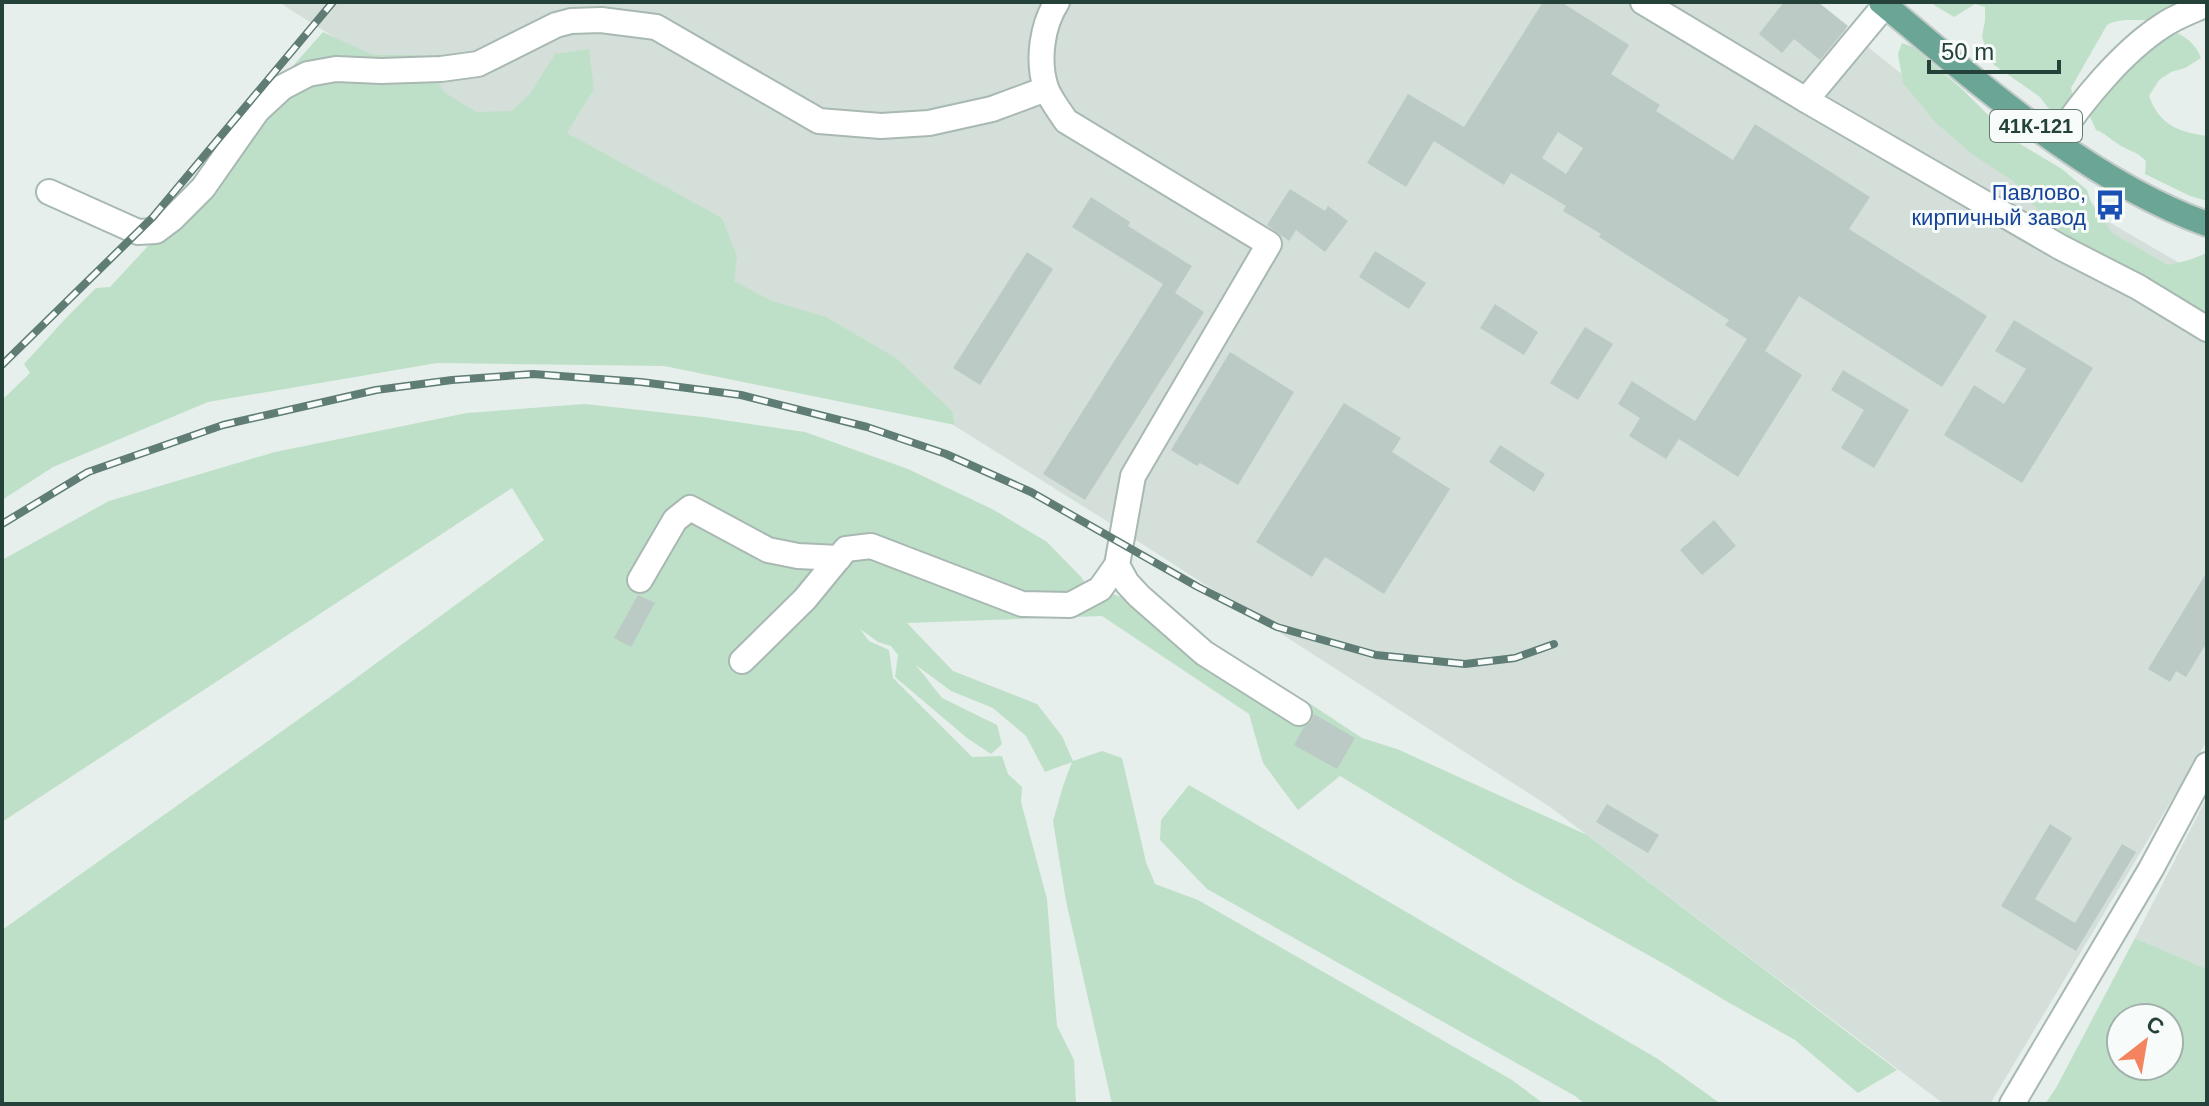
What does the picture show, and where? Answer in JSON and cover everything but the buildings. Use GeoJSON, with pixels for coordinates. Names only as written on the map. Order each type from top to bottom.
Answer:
{"type":"FeatureCollection","features":[{"type":"Feature","properties":{"kind":"main road","name":"41К-121"},"geometry":{"type":"LineString","coordinates":[[1883,4],[2017,112],[2099,170],[2141,195],[2207,224]]}},
{"type":"Feature","properties":{"kind":"street"},"geometry":{"type":"LineString","coordinates":[[742,661],[805,599],[846,549],[871,546],[1022,604],[1070,605],[1100,589],[1117,565],[1133,476],[1269,244],[1066,121],[1046,89],[1040,60],[1049,15],[1057,2]]}},
{"type":"Feature","properties":{"kind":"street"},"geometry":{"type":"LineString","coordinates":[[1643,2],[1806,100],[2207,329]]}},
{"type":"Feature","properties":{"kind":"street"},"geometry":{"type":"LineString","coordinates":[[1806,100],[1883,4]]}},
{"type":"Feature","properties":{"kind":"street"},"geometry":{"type":"LineString","coordinates":[[2056,140],[2095,89],[2141,43],[2168,22],[2207,4]]}},
{"type":"Feature","properties":{"kind":"street"},"geometry":{"type":"LineString","coordinates":[[49,192],[138,232],[156,231],[203,188],[257,111],[283,87],[308,74],[336,69],[441,69],[478,64],[556,25],[571,21],[601,20],[656,27],[819,121],[881,126],[929,123],[992,109],[1046,89]]}},
{"type":"Feature","properties":{"kind":"street"},"geometry":{"type":"LineString","coordinates":[[640,580],[675,520],[690,508],[768,550],[798,556],[839,558]]}},
{"type":"Feature","properties":{"kind":"street"},"geometry":{"type":"LineString","coordinates":[[1117,565],[1139,596],[1204,653],[1299,713]]}},
{"type":"Feature","properties":{"kind":"street"},"geometry":{"type":"LineString","coordinates":[[2018,1102],[2207,765]]}},
{"type":"Feature","properties":{"kind":"shaded area"},"geometry":{"type":"Polygon","coordinates":[[[285,2],[1811,2],[2033,178],[2207,279],[2207,741],[1990,1104],[1944,1104],[1550,807],[1105,520],[283,5],[285,2]]]}},
{"type":"Feature","properties":{"kind":"shaded area"},"geometry":{"type":"Polygon","coordinates":[[[2207,797],[2207,969],[2135,938],[2207,797]]]}},
{"type":"Feature","properties":{"kind":"green space"},"geometry":{"type":"Polygon","coordinates":[[[1932,2],[2192,2],[2161,18],[2118,21],[2107,25],[2071,88],[2075,108],[2068,117],[2048,108],[2040,97],[1994,65],[1982,36],[1985,7],[1975,4],[1954,17],[1932,2]]]}},
{"type":"Feature","properties":{"kind":"green space"},"geometry":{"type":"Polygon","coordinates":[[[2167,28],[2192,43],[2201,58],[2159,80],[2149,96],[2158,114],[2171,125],[2207,136],[2207,201],[2145,174],[2146,161],[2096,130],[2088,112],[2167,28]]]}},
{"type":"Feature","properties":{"kind":"green space"},"geometry":{"type":"Polygon","coordinates":[[[323,32],[373,55],[423,55],[444,92],[476,112],[511,111],[530,94],[555,54],[589,49],[594,89],[567,133],[722,218],[737,256],[734,281],[772,301],[826,317],[896,358],[952,411],[955,425],[664,366],[437,363],[208,402],[53,467],[2,500],[2,400],[30,373],[24,364],[96,288],[110,287],[184,207],[276,85],[323,32]]]}},
{"type":"Feature","properties":{"kind":"green space"},"geometry":{"type":"Polygon","coordinates":[[[1902,43],[1913,47],[1962,89],[2012,139],[2062,169],[2087,190],[2091,202],[2112,233],[2168,265],[2207,253],[2207,341],[2076,244],[2028,200],[2012,180],[1973,155],[1936,123],[1903,83],[1898,54],[1902,43]]]}},
{"type":"Feature","properties":{"kind":"green space"},"geometry":{"type":"Polygon","coordinates":[[[585,404],[805,432],[908,469],[994,510],[1047,542],[1087,586],[1162,610],[1252,675],[1306,701],[1362,738],[1397,749],[1587,835],[1897,1070],[1858,1093],[1795,1040],[1515,881],[1340,776],[1298,810],[1263,763],[1249,714],[1102,616],[907,623],[953,671],[1037,704],[1062,736],[1073,761],[1102,751],[1122,758],[1146,862],[1155,884],[1198,900],[1512,1080],[1544,1104],[1112,1104],[1066,901],[1053,821],[1072,762],[1045,772],[1026,736],[993,708],[951,691],[916,665],[942,698],[997,725],[1002,744],[991,754],[967,738],[895,677],[898,655],[891,646],[878,642],[860,629],[869,641],[889,650],[893,678],[972,757],[1002,756],[1008,774],[1022,787],[1021,802],[1047,899],[1057,1026],[1074,1060],[1076,1104],[2,1104],[2,930],[337,692],[544,540],[512,488],[2,822],[2,560],[109,501],[275,452],[467,413],[585,404]]]}},
{"type":"Feature","properties":{"kind":"green space"},"geometry":{"type":"Polygon","coordinates":[[[1189,785],[1658,1059],[1721,1104],[1585,1104],[1207,889],[1160,840],[1161,820],[1189,785]]]}},
{"type":"Feature","properties":{"kind":"green space"},"geometry":{"type":"Polygon","coordinates":[[[2135,938],[2207,969],[2207,1104],[2045,1104],[2135,938]]]}},
{"type":"Feature","properties":{"kind":"railway"},"geometry":{"type":"LineString","coordinates":[[2,365],[153,217],[333,2]]}},
{"type":"Feature","properties":{"kind":"railway"},"geometry":{"type":"LineString","coordinates":[[2,524],[88,472],[223,425],[376,390],[533,374],[641,382],[741,395],[867,427],[946,454],[1031,492],[1198,587],[1277,627],[1376,655],[1465,664],[1515,658],[1554,644]]}},
{"type":"Feature","properties":{"kind":"place","name":"Павлово, кирпичный завод"},"geometry":{"type":"Point","coordinates":[2110,205]}}]}
